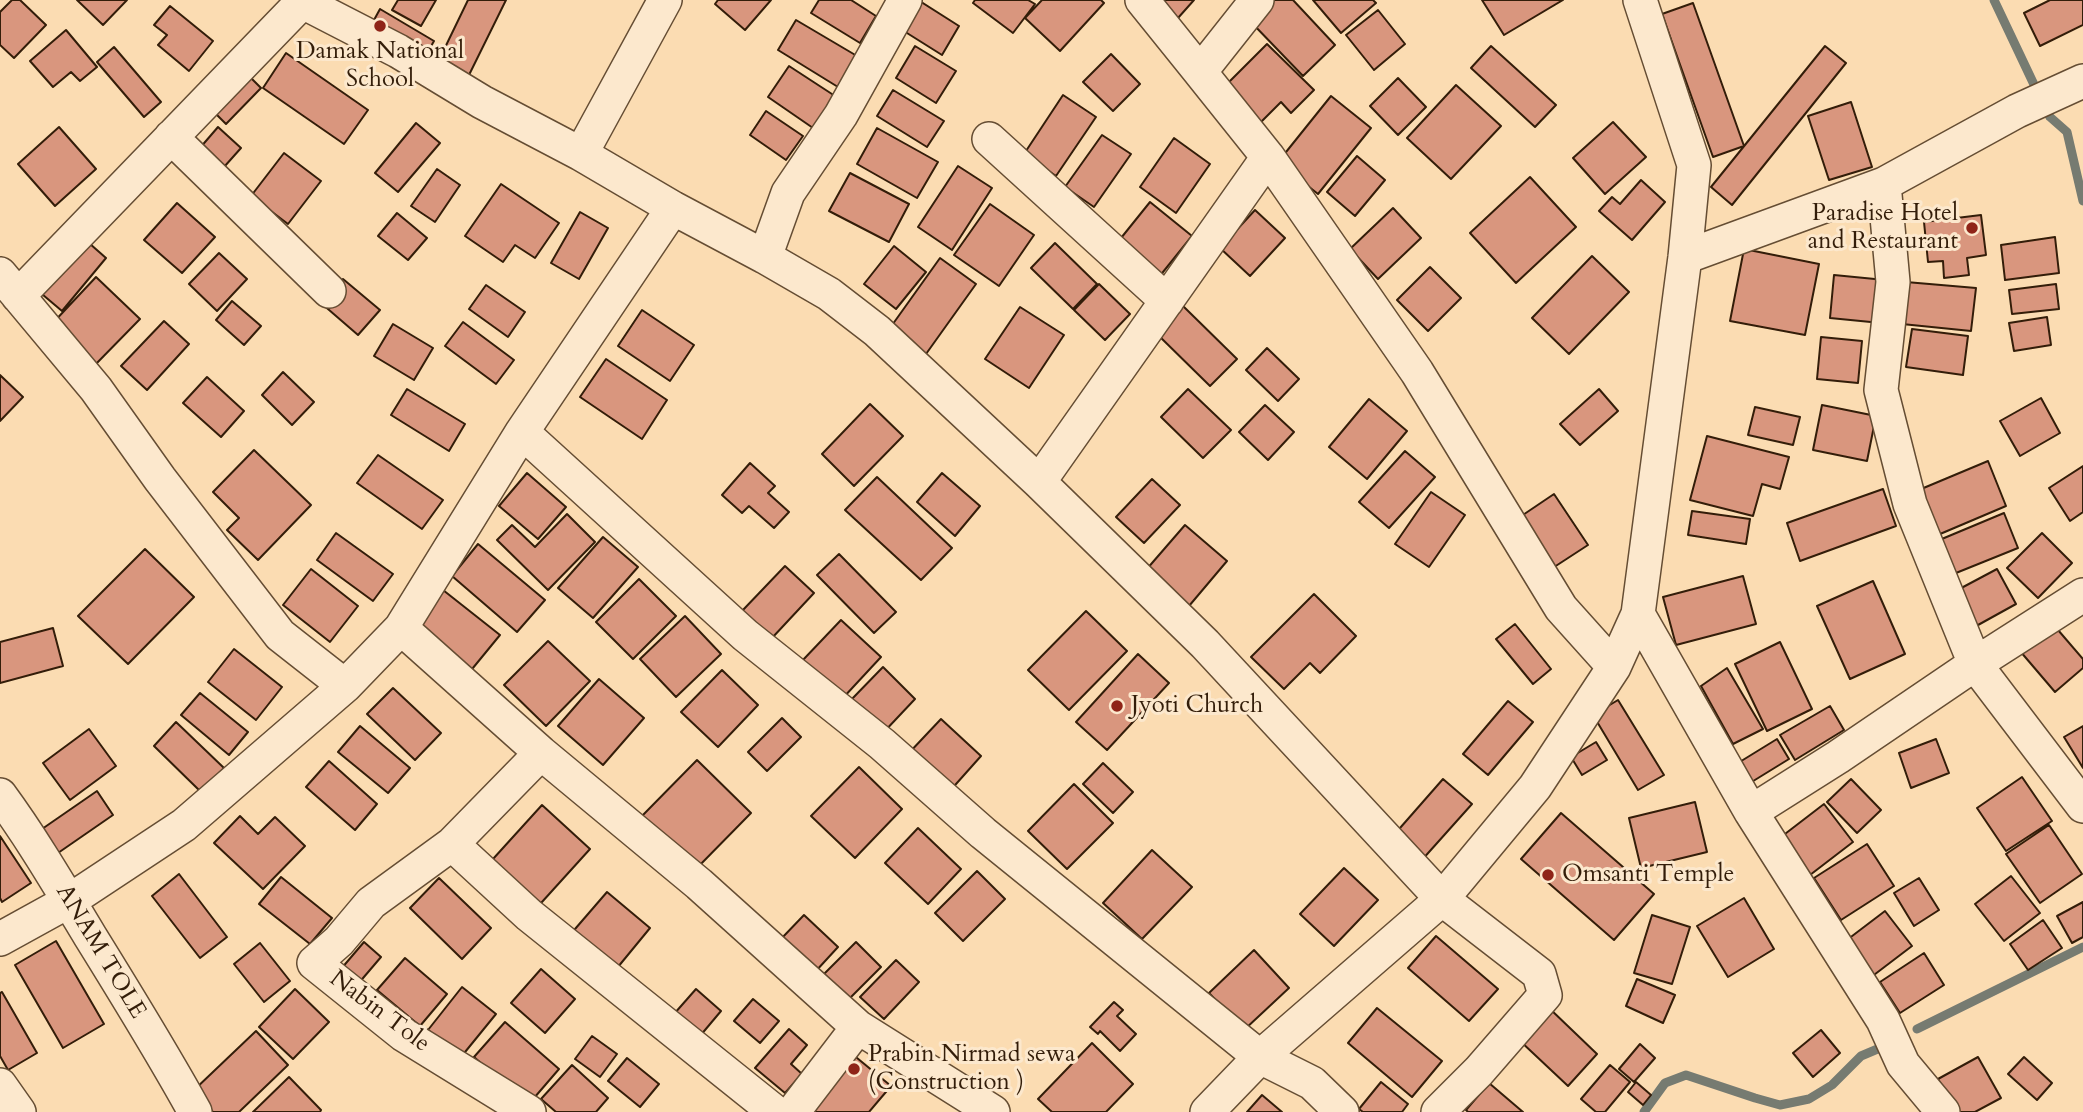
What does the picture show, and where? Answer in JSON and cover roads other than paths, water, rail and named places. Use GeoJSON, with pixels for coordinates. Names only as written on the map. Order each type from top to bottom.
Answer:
{"type":"FeatureCollection","features":[{"type":"Feature","properties":{"kind":"street"},"geometry":{"type":"LineString","coordinates":[[581,153],[664,0]]}},
{"type":"Feature","properties":{"kind":"street"},"geometry":{"type":"LineString","coordinates":[[765,257],[788,193],[841,115],[905,0]]}},
{"type":"Feature","properties":{"kind":"street"},"geometry":{"type":"LineString","coordinates":[[1142,0],[1268,158],[1417,372],[1561,608],[1614,667]]}},
{"type":"Feature","properties":{"kind":"street"},"geometry":{"type":"LineString","coordinates":[[1200,72],[1257,0]]}},
{"type":"Feature","properties":{"kind":"street"},"geometry":{"type":"LineString","coordinates":[[1207,1112],[1260,1057],[1443,898],[1535,787],[1614,667],[1638,614],[1685,257],[1694,165],[1640,0]]}},
{"type":"Feature","properties":{"kind":"street"},"geometry":{"type":"LineString","coordinates":[[345,686],[280,635],[175,500],[96,389],[9,285],[172,137],[302,1],[398,51],[482,102],[581,153],[673,208],[829,294],[877,331],[1039,482],[1205,643],[1443,898],[1539,974],[1545,995],[1479,1071],[1438,1112]]}},
{"type":"Feature","properties":{"kind":"street"},"geometry":{"type":"LineString","coordinates":[[1685,257],[1884,184],[2017,111],[2069,87]]}},
{"type":"Feature","properties":{"kind":"street"},"geometry":{"type":"LineString","coordinates":[[172,137],[329,291]]}},
{"type":"Feature","properties":{"kind":"street"},"geometry":{"type":"LineString","coordinates":[[989,139],[1167,301]]}},
{"type":"Feature","properties":{"kind":"street"},"geometry":{"type":"LineString","coordinates":[[1039,482],[1268,158]]}},
{"type":"Feature","properties":{"kind":"street"},"geometry":{"type":"LineString","coordinates":[[1884,184],[1893,282],[1881,390],[1910,504],[1975,664],[2083,806]]}},
{"type":"Feature","properties":{"kind":"street"},"geometry":{"type":"LineString","coordinates":[[0,939],[69,901],[184,825],[345,686],[401,628],[522,432],[673,208]]}},
{"type":"Feature","properties":{"kind":"street"},"geometry":{"type":"LineString","coordinates":[[522,432],[745,635],[882,744],[983,833],[1260,1057],[1312,1083],[1342,1112]]}},
{"type":"Feature","properties":{"kind":"street"},"geometry":{"type":"LineString","coordinates":[[1751,812],[2083,595]]}},
{"type":"Feature","properties":{"kind":"street"},"geometry":{"type":"LineString","coordinates":[[1638,614],[1751,812],[1883,1020],[1903,1064],[1943,1112]]}},
{"type":"Feature","properties":{"kind":"street"},"geometry":{"type":"LineString","coordinates":[[401,628],[541,753],[699,884],[858,1027],[993,1112]]}},
{"type":"Feature","properties":{"kind":"street","name":"Nabin Tole"},"geometry":{"type":"LineString","coordinates":[[529,1112],[404,1035],[314,963],[339,942],[371,903],[452,844],[541,753]]}},
{"type":"Feature","properties":{"kind":"street","name":"ANAM TOLE"},"geometry":{"type":"LineString","coordinates":[[0,795],[23,827],[159,1047],[195,1112]]}},
{"type":"Feature","properties":{"kind":"street"},"geometry":{"type":"LineString","coordinates":[[452,844],[529,915],[775,1112]]}},
{"type":"Feature","properties":{"kind":"street"},"geometry":{"type":"LineString","coordinates":[[793,1112],[858,1027]]}},
{"type":"Feature","properties":{"kind":"street"},"geometry":{"type":"LineString","coordinates":[[0,1085],[19,1112]]}},
{"type":"Feature","properties":{"kind":"waterway"},"geometry":{"type":"LineString","coordinates":[[1994,0],[2038,93]]}},
{"type":"Feature","properties":{"kind":"waterway"},"geometry":{"type":"LineString","coordinates":[[2044,106],[2050,117],[2067,132],[2083,201]]}},
{"type":"Feature","properties":{"kind":"waterway"},"geometry":{"type":"LineString","coordinates":[[1917,1029],[2083,947]]}},
{"type":"Feature","properties":{"kind":"waterway"},"geometry":{"type":"LineString","coordinates":[[1644,1112],[1665,1083],[1686,1075],[1780,1105],[1809,1099],[1832,1085],[1861,1056],[1887,1045]]}},
{"type":"Feature","properties":{"kind":"place","name":"Damak National School"},"geometry":{"type":"Point","coordinates":[380,26]}},
{"type":"Feature","properties":{"kind":"place","name":"Paradise Hotel and Restaurant"},"geometry":{"type":"Point","coordinates":[1972,228]}},
{"type":"Feature","properties":{"kind":"place","name":"Jyoti Church"},"geometry":{"type":"Point","coordinates":[1117,706]}},
{"type":"Feature","properties":{"kind":"place","name":"Omsanti Temple"},"geometry":{"type":"Point","coordinates":[1548,875]}},
{"type":"Feature","properties":{"kind":"place","name":"Prabin Nirmad sewa (Construction )"},"geometry":{"type":"Point","coordinates":[854,1069]}}]}
